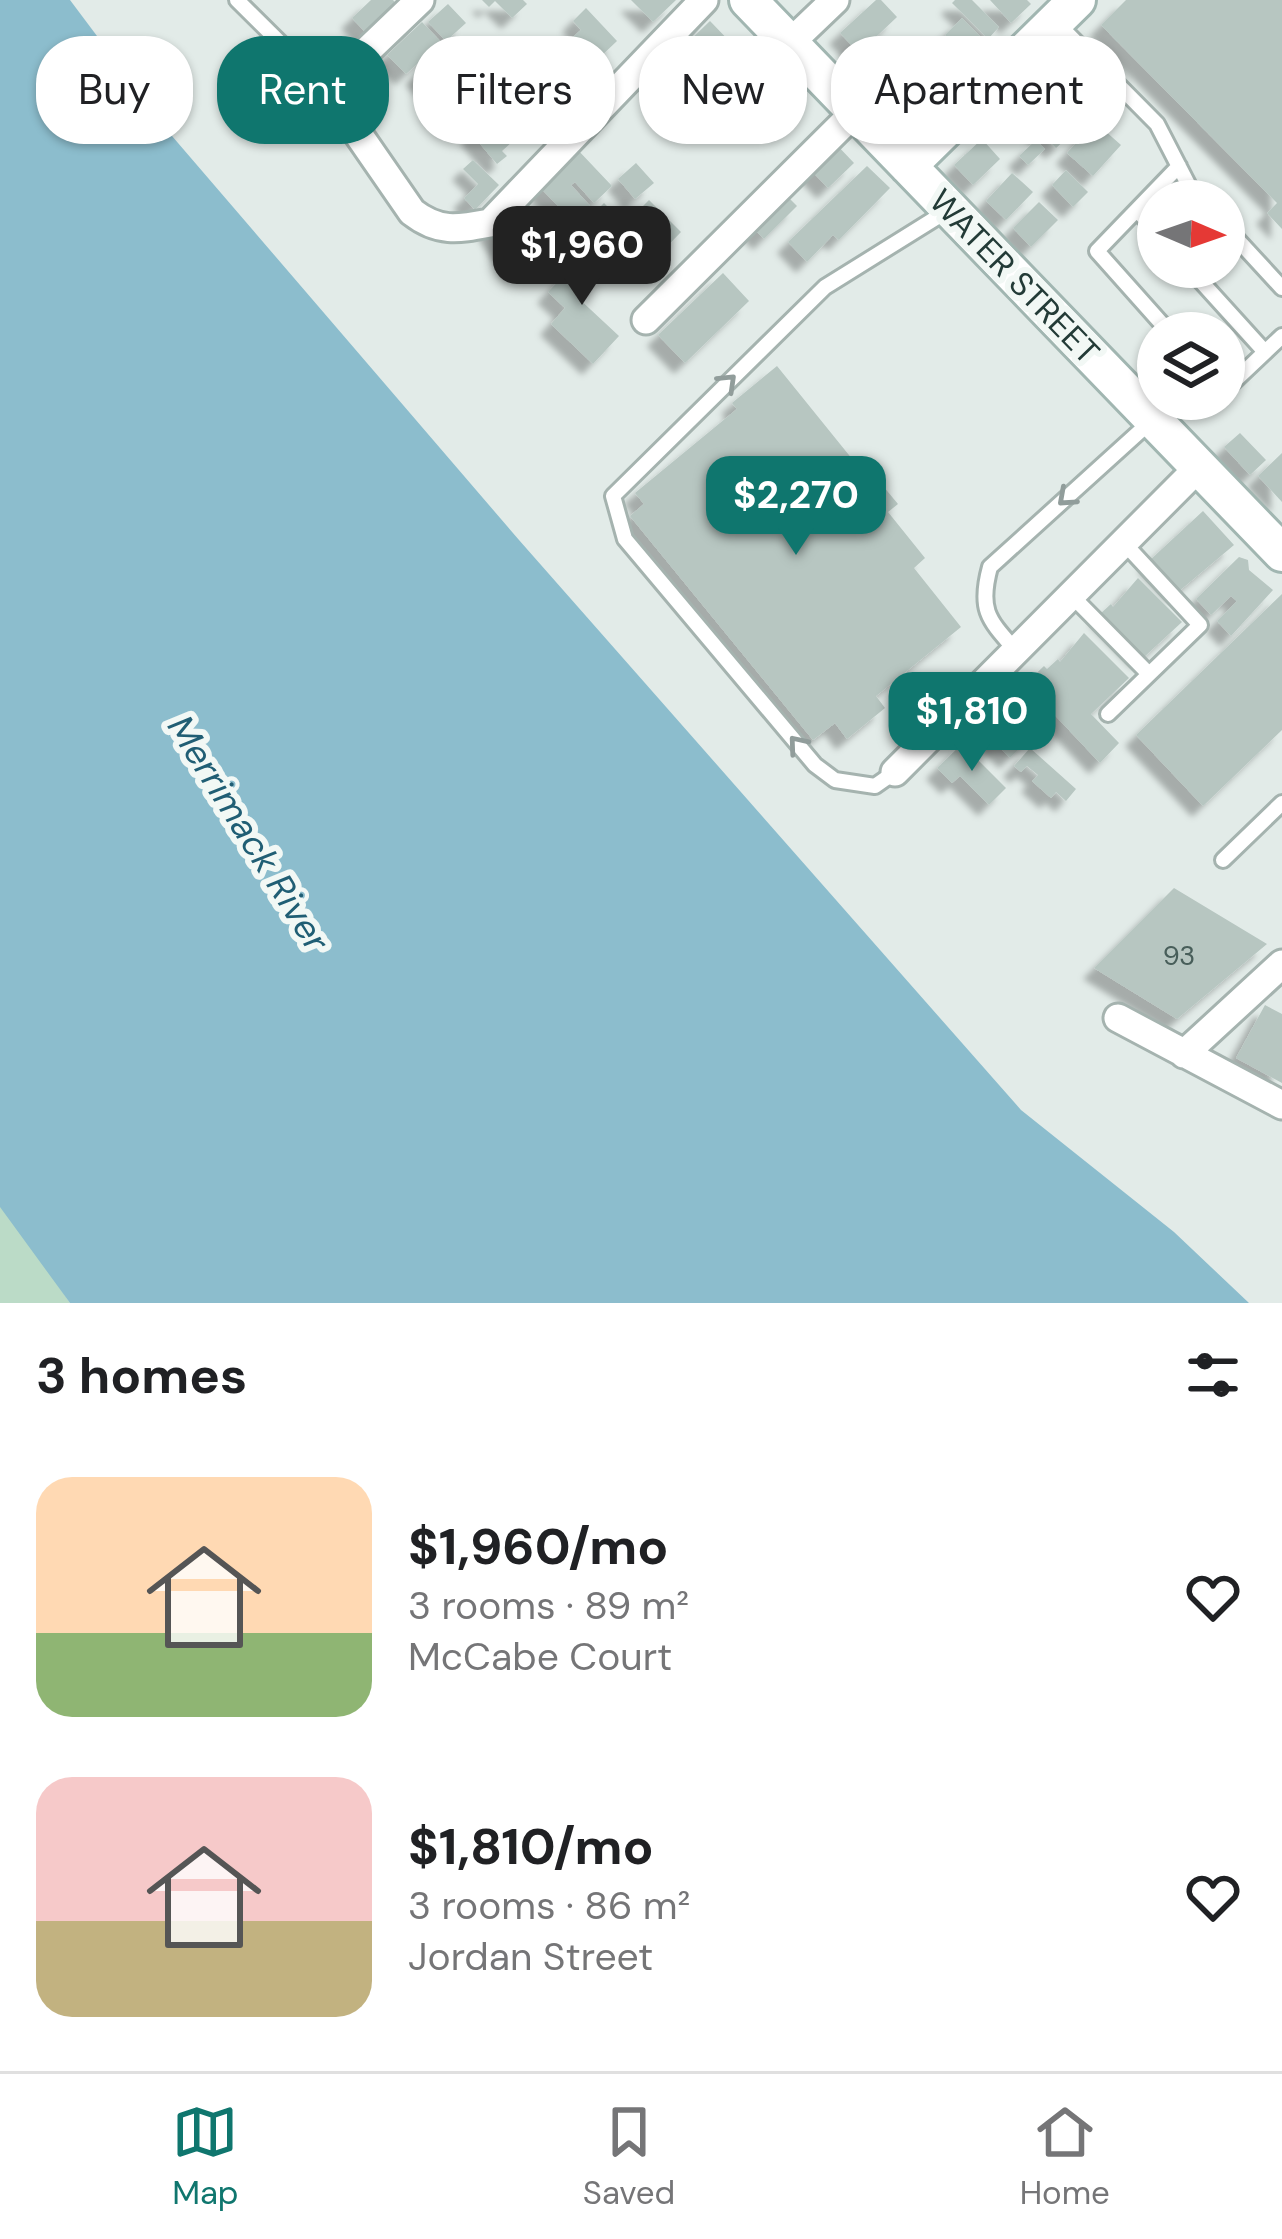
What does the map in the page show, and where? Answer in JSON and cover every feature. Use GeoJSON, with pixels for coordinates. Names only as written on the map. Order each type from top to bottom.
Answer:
{"type":"FeatureCollection","features":[{"type":"Feature","properties":{"kind":"main road","name":"WATER STREET"},"geometry":{"type":"LineString","coordinates":[[748,0],[783,36]]}},
{"type":"Feature","properties":{"kind":"main road"},"geometry":{"type":"LineString","coordinates":[[908,166],[1066,10]]}},
{"type":"Feature","properties":{"kind":"main road","name":"WATER STREET"},"geometry":{"type":"LineString","coordinates":[[807,61],[831,85]]}},
{"type":"Feature","properties":{"kind":"main road","name":"WATER STREET"},"geometry":{"type":"LineString","coordinates":[[887,144],[1137,402]]}},
{"type":"Feature","properties":{"kind":"main road","name":"WATER STREET"},"geometry":{"type":"LineString","coordinates":[[1154,420],[1282,553]]}},
{"type":"Feature","properties":{"kind":"street"},"geometry":{"type":"LineString","coordinates":[[382,36],[419,0]]}},
{"type":"Feature","properties":{"kind":"street"},"geometry":{"type":"LineString","coordinates":[[365,144],[412,212],[431,226],[451,230],[490,223],[704,0]]}},
{"type":"Feature","properties":{"kind":"street"},"geometry":{"type":"LineString","coordinates":[[797,36],[835,0]]}},
{"type":"Feature","properties":{"kind":"street"},"geometry":{"type":"LineString","coordinates":[[646,320],[831,136]]}},
{"type":"Feature","properties":{"kind":"street"},"geometry":{"type":"LineString","coordinates":[[895,772],[1199,467]]}},
{"type":"Feature","properties":{"kind":"street"},"geometry":{"type":"LineString","coordinates":[[1184,1054],[1282,964]]}},
{"type":"Feature","properties":{"kind":"street"},"geometry":{"type":"LineString","coordinates":[[1118,1018],[1282,1105]]}},
{"type":"Feature","properties":{"kind":"lane"},"geometry":{"type":"LineString","coordinates":[[237,0],[273,36]]}},
{"type":"Feature","properties":{"kind":"lane"},"geometry":{"type":"LineString","coordinates":[[1066,10],[1101,63],[1157,124],[1188,180]]}},
{"type":"Feature","properties":{"kind":"lane"},"geometry":{"type":"LineString","coordinates":[[1166,180],[1179,166]]}},
{"type":"Feature","properties":{"kind":"lane"},"geometry":{"type":"LineString","coordinates":[[895,772],[875,787],[836,780],[815,765],[625,538],[614,496],[824,287],[950,209]]}},
{"type":"Feature","properties":{"kind":"lane"},"geometry":{"type":"LineString","coordinates":[[1137,210],[1097,251],[1151,312]]}},
{"type":"Feature","properties":{"kind":"lane"},"geometry":{"type":"LineString","coordinates":[[1245,247],[1282,287]]}},
{"type":"Feature","properties":{"kind":"lane"},"geometry":{"type":"LineString","coordinates":[[1207,288],[1265,352]]}},
{"type":"Feature","properties":{"kind":"lane"},"geometry":{"type":"LineString","coordinates":[[1245,371],[1282,336]]}},
{"type":"Feature","properties":{"kind":"lane"},"geometry":{"type":"LineString","coordinates":[[1017,652],[986,616],[984,589],[990,567],[1152,420]]}},
{"type":"Feature","properties":{"kind":"lane"},"geometry":{"type":"LineString","coordinates":[[1108,714],[1200,625],[1124,543]]}},
{"type":"Feature","properties":{"kind":"lane"},"geometry":{"type":"LineString","coordinates":[[1072,596],[1149,674]]}},
{"type":"Feature","properties":{"kind":"lane"},"geometry":{"type":"LineString","coordinates":[[1222,860],[1282,803]]}},
{"type":"Feature","properties":{"kind":"green space"},"geometry":{"type":"Polygon","coordinates":[[[0,1201],[70,1303],[0,1303],[0,1201]]]}},
{"type":"Feature","properties":{"kind":"water","name":"Merrimack River"},"geometry":{"type":"Polygon","coordinates":[[[0,0],[70,0],[97,36],[36,36],[36,144],[179,144],[519,540],[1021,1110],[1174,1232],[1249,1303],[70,1303],[0,1207],[0,0]]]}},
{"type":"Feature","properties":{"kind":"building"},"geometry":{"type":"Polygon","coordinates":[[[371,0],[393,0],[399,7],[368,35],[352,18],[371,0]]]}},
{"type":"Feature","properties":{"kind":"building"},"geometry":{"type":"Polygon","coordinates":[[[482,0],[523,0],[527,4],[512,18],[495,1],[489,7],[482,0]]]}},
{"type":"Feature","properties":{"kind":"building"},"geometry":{"type":"Polygon","coordinates":[[[631,0],[676,0],[653,22],[631,0]]]}},
{"type":"Feature","properties":{"kind":"building"},"geometry":{"type":"Polygon","coordinates":[[[876,0],[897,17],[877,36],[840,33],[876,0]]]}},
{"type":"Feature","properties":{"kind":"building"},"geometry":{"type":"Polygon","coordinates":[[[972,0],[999,27],[985,36],[952,3],[972,0]]]}},
{"type":"Feature","properties":{"kind":"building"},"geometry":{"type":"Polygon","coordinates":[[[990,0],[1027,0],[1031,4],[1011,23],[990,0]]]}},
{"type":"Feature","properties":{"kind":"building"},"geometry":{"type":"Polygon","coordinates":[[[1126,0],[1282,0],[1282,229],[1267,213],[1277,203],[1126,50],[1126,36],[1112,36],[1101,25],[1126,0]]]}},
{"type":"Feature","properties":{"kind":"building"},"geometry":{"type":"Polygon","coordinates":[[[448,4],[466,23],[452,36],[441,36],[428,22],[448,4]]]}},
{"type":"Feature","properties":{"kind":"building"},"geometry":{"type":"Polygon","coordinates":[[[586,8],[612,36],[574,36],[581,30],[573,21],[586,8]]]}},
{"type":"Feature","properties":{"kind":"building"},"geometry":{"type":"Polygon","coordinates":[[[962,18],[980,36],[946,36],[962,18]]]}},
{"type":"Feature","properties":{"kind":"building"},"geometry":{"type":"Polygon","coordinates":[[[710,21],[724,36],[694,36],[710,21]]]}},
{"type":"Feature","properties":{"kind":"building"},"geometry":{"type":"Polygon","coordinates":[[[422,22],[435,36],[413,36],[413,68],[406,74],[389,53],[422,22]]]}},
{"type":"Feature","properties":{"kind":"building"},"geometry":{"type":"Polygon","coordinates":[[[480,144],[510,144],[502,151],[507,156],[497,164],[480,144]]]}},
{"type":"Feature","properties":{"kind":"building"},"geometry":{"type":"Polygon","coordinates":[[[834,144],[854,163],[828,188],[809,168],[834,144]]]}},
{"type":"Feature","properties":{"kind":"building"},"geometry":{"type":"Polygon","coordinates":[[[977,144],[986,144],[1000,159],[973,185],[954,165],[977,144]]]}},
{"type":"Feature","properties":{"kind":"building"},"geometry":{"type":"Polygon","coordinates":[[[1032,144],[1045,149],[1028,165],[1019,156],[1032,144]]]}},
{"type":"Feature","properties":{"kind":"building"},"geometry":{"type":"Polygon","coordinates":[[[1075,144],[1121,145],[1093,176],[1067,153],[1075,144]]]}},
{"type":"Feature","properties":{"kind":"building"},"geometry":{"type":"Polygon","coordinates":[[[576,148],[612,186],[594,203],[575,182],[571,185],[591,207],[574,223],[537,184],[576,148]]]}},
{"type":"Feature","properties":{"kind":"building"},"geometry":{"type":"Polygon","coordinates":[[[473,160],[499,185],[475,210],[464,198],[478,184],[463,169],[473,160]]]}},
{"type":"Feature","properties":{"kind":"building"},"geometry":{"type":"Polygon","coordinates":[[[636,163],[654,183],[635,199],[618,179],[636,163]]]}},
{"type":"Feature","properties":{"kind":"building"},"geometry":{"type":"Polygon","coordinates":[[[867,166],[890,188],[839,240],[833,235],[807,262],[788,242],[867,166]]]}},
{"type":"Feature","properties":{"kind":"building"},"geometry":{"type":"Polygon","coordinates":[[[1066,170],[1088,192],[1073,207],[1052,185],[1066,170]]]}},
{"type":"Feature","properties":{"kind":"building"},"geometry":{"type":"Polygon","coordinates":[[[1012,173],[1033,192],[1006,220],[986,201],[1012,173]]]}},
{"type":"Feature","properties":{"kind":"building"},"geometry":{"type":"Polygon","coordinates":[[[780,189],[797,206],[764,239],[747,222],[780,189]]]}},
{"type":"Feature","properties":{"kind":"building"},"geometry":{"type":"Polygon","coordinates":[[[649,200],[681,232],[654,260],[638,245],[627,256],[614,244],[629,228],[625,224],[649,200]]]}},
{"type":"Feature","properties":{"kind":"building"},"geometry":{"type":"Polygon","coordinates":[[[1039,202],[1058,220],[1031,247],[1013,228],[1039,202]]]}},
{"type":"Feature","properties":{"kind":"building"},"geometry":{"type":"Polygon","coordinates":[[[604,203],[618,217],[601,234],[587,220],[604,203]]]}},
{"type":"Feature","properties":{"kind":"building"},"geometry":{"type":"Polygon","coordinates":[[[502,217],[510,229],[518,224],[530,241],[523,246],[531,258],[516,269],[488,226],[502,217]]]}},
{"type":"Feature","properties":{"kind":"building"},"geometry":{"type":"Polygon","coordinates":[[[598,240],[610,253],[576,296],[619,336],[593,364],[551,324],[565,308],[548,292],[598,240]]]}},
{"type":"Feature","properties":{"kind":"building"},"geometry":{"type":"Polygon","coordinates":[[[723,273],[749,301],[685,363],[658,335],[723,273]]]}},
{"type":"Feature","properties":{"kind":"building"},"geometry":{"type":"Polygon","coordinates":[[[777,366],[878,491],[883,486],[898,504],[888,512],[925,558],[914,568],[961,627],[876,696],[885,708],[847,739],[835,723],[813,740],[630,516],[644,504],[635,493],[737,409],[732,403],[777,366]]]}},
{"type":"Feature","properties":{"kind":"building"},"geometry":{"type":"Polygon","coordinates":[[[1240,433],[1266,460],[1250,475],[1224,447],[1240,433]]]}},
{"type":"Feature","properties":{"kind":"building"},"geometry":{"type":"Polygon","coordinates":[[[1282,453],[1282,502],[1258,476],[1282,453]]]}},
{"type":"Feature","properties":{"kind":"building"},"geometry":{"type":"Polygon","coordinates":[[[1203,511],[1234,545],[1178,592],[1149,561],[1203,511]]]}},
{"type":"Feature","properties":{"kind":"building"},"geometry":{"type":"Polygon","coordinates":[[[1239,557],[1248,560],[1249,570],[1273,590],[1231,636],[1217,621],[1237,601],[1231,596],[1211,615],[1196,599],[1239,557]]]}},
{"type":"Feature","properties":{"kind":"building"},"geometry":{"type":"Polygon","coordinates":[[[1138,578],[1182,622],[1143,658],[1100,614],[1113,607],[1138,578]]]}},
{"type":"Feature","properties":{"kind":"building"},"geometry":{"type":"Polygon","coordinates":[[[1282,594],[1282,730],[1203,806],[1136,735],[1282,594]]]}},
{"type":"Feature","properties":{"kind":"building"},"geometry":{"type":"Polygon","coordinates":[[[1084,633],[1129,678],[1091,714],[1119,743],[1100,763],[1036,695],[1025,705],[1015,694],[1044,666],[1047,669],[1060,662],[1084,633]]]}},
{"type":"Feature","properties":{"kind":"building"},"geometry":{"type":"Polygon","coordinates":[[[1001,701],[1034,734],[1010,758],[977,724],[1001,701]]]}},
{"type":"Feature","properties":{"kind":"building"},"geometry":{"type":"Polygon","coordinates":[[[962,744],[1006,788],[989,805],[960,776],[952,783],[937,768],[962,744]]]}},
{"type":"Feature","properties":{"kind":"building"},"geometry":{"type":"Polygon","coordinates":[[[1030,748],[1076,789],[1066,801],[1056,792],[1051,798],[1032,781],[1038,775],[1027,766],[1021,772],[1014,766],[1030,748]]]}},
{"type":"Feature","properties":{"kind":"building"},"geometry":{"type":"Polygon","coordinates":[[[1174,888],[1267,944],[1177,1019],[1094,968],[1174,888]]]}},
{"type":"Feature","properties":{"kind":"building"},"geometry":{"type":"Polygon","coordinates":[[[1265,1005],[1282,1014],[1282,1083],[1236,1058],[1265,1005]]]}}]}
